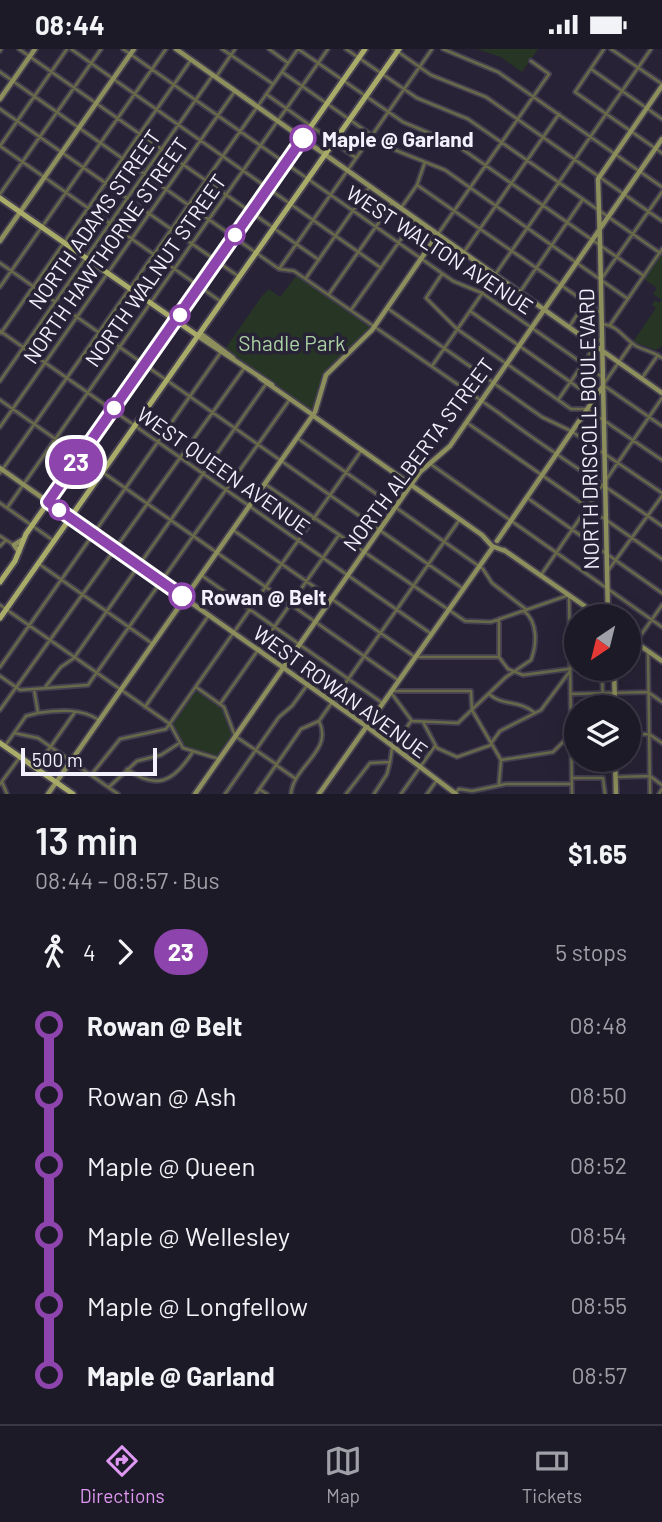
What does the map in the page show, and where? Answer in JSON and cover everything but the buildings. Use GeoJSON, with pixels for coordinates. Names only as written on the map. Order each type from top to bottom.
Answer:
{"type":"FeatureCollection","features":[{"type":"Feature","properties":{"kind":"main road"},"geometry":{"type":"LineString","coordinates":[[0,582],[19,552],[22,540],[48,502],[365,49]]}},
{"type":"Feature","properties":{"kind":"main road"},"geometry":{"type":"LineString","coordinates":[[0,618],[397,50]]}},
{"type":"Feature","properties":{"kind":"main road"},"geometry":{"type":"LineString","coordinates":[[0,195],[199,335]]}},
{"type":"Feature","properties":{"kind":"main road"},"geometry":{"type":"LineString","coordinates":[[21,211],[35,219]]}},
{"type":"Feature","properties":{"kind":"main road"},"geometry":{"type":"LineString","coordinates":[[2,745],[73,794]]}},
{"type":"Feature","properties":{"kind":"street"},"geometry":{"type":"LineString","coordinates":[[19,49],[319,260]]}},
{"type":"Feature","properties":{"kind":"street"},"geometry":{"type":"LineString","coordinates":[[0,99],[35,49]]}},
{"type":"Feature","properties":{"kind":"street"},"geometry":{"type":"LineString","coordinates":[[222,302],[0,146],[69,49],[381,268]]}},
{"type":"Feature","properties":{"kind":"street"},"geometry":{"type":"LineString","coordinates":[[0,195],[100,49]]}},
{"type":"Feature","properties":{"kind":"street","name":"WEST WALTON AVENUE"},"geometry":{"type":"LineString","coordinates":[[124,49],[132,51],[174,85],[442,274],[482,293],[603,378]]}},
{"type":"Feature","properties":{"kind":"street"},"geometry":{"type":"LineString","coordinates":[[0,287],[166,49]]}},
{"type":"Feature","properties":{"kind":"street"},"geometry":{"type":"LineString","coordinates":[[176,49],[596,345],[662,395],[541,575]]}},
{"type":"Feature","properties":{"kind":"street"},"geometry":{"type":"LineString","coordinates":[[184,55],[188,49]]}},
{"type":"Feature","properties":{"kind":"street"},"geometry":{"type":"LineString","coordinates":[[222,49],[273,84]]}},
{"type":"Feature","properties":{"kind":"street","name":"NORTH ADAMS STREET"},"geometry":{"type":"LineString","coordinates":[[0,381],[196,100],[235,49]]}},
{"type":"Feature","properties":{"kind":"street"},"geometry":{"type":"LineString","coordinates":[[269,49],[288,63]]}},
{"type":"Feature","properties":{"kind":"street"},"geometry":{"type":"LineString","coordinates":[[1,470],[298,49],[388,113],[410,126],[444,137],[594,238],[644,276]]}},
{"type":"Feature","properties":{"kind":"street","name":"NORTH WALNUT STREET"},"geometry":{"type":"LineString","coordinates":[[7,508],[328,49]]}},
{"type":"Feature","properties":{"kind":"street"},"geometry":{"type":"LineString","coordinates":[[346,49],[423,101],[462,115],[607,218],[661,251],[610,325]]}},
{"type":"Feature","properties":{"kind":"street"},"geometry":{"type":"LineString","coordinates":[[279,269],[432,49]]}},
{"type":"Feature","properties":{"kind":"street"},"geometry":{"type":"LineString","coordinates":[[443,49],[491,68],[662,187]]}},
{"type":"Feature","properties":{"kind":"street"},"geometry":{"type":"LineString","coordinates":[[604,49],[575,92],[662,153]]}},
{"type":"Feature","properties":{"kind":"street"},"geometry":{"type":"LineString","coordinates":[[599,177],[662,85],[611,49]]}},
{"type":"Feature","properties":{"kind":"street"},"geometry":{"type":"LineString","coordinates":[[432,366],[651,49]]}},
{"type":"Feature","properties":{"kind":"street"},"geometry":{"type":"LineString","coordinates":[[397,50],[438,78],[473,90],[518,119],[662,221]]}},
{"type":"Feature","properties":{"kind":"street"},"geometry":{"type":"LineString","coordinates":[[0,241],[132,51]]}},
{"type":"Feature","properties":{"kind":"street"},"geometry":{"type":"LineString","coordinates":[[0,332],[191,60]]}},
{"type":"Feature","properties":{"kind":"street"},"geometry":{"type":"LineString","coordinates":[[48,794],[314,416],[326,375],[374,327],[549,74],[530,61]]}},
{"type":"Feature","properties":{"kind":"street"},"geometry":{"type":"LineString","coordinates":[[590,69],[662,119]]}},
{"type":"Feature","properties":{"kind":"street"},"geometry":{"type":"LineString","coordinates":[[0,72],[279,269],[293,270],[481,400],[530,439],[557,453],[662,526]]}},
{"type":"Feature","properties":{"kind":"street"},"geometry":{"type":"LineString","coordinates":[[282,72],[397,152],[445,170],[628,299]]}},
{"type":"Feature","properties":{"kind":"street","name":"NORTH HAWTHORNE STREET"},"geometry":{"type":"LineString","coordinates":[[0,427],[235,91]]}},
{"type":"Feature","properties":{"kind":"street"},"geometry":{"type":"LineString","coordinates":[[266,94],[356,158]]}},
{"type":"Feature","properties":{"kind":"street"},"geometry":{"type":"LineString","coordinates":[[0,109],[239,278]]}},
{"type":"Feature","properties":{"kind":"street"},"geometry":{"type":"LineString","coordinates":[[464,252],[559,114]]}},
{"type":"Feature","properties":{"kind":"street","name":"NORTH ALBERTA STREET"},"geometry":{"type":"LineString","coordinates":[[195,794],[396,507],[410,483],[429,463],[447,450],[662,139]]}},
{"type":"Feature","properties":{"kind":"street"},"geometry":{"type":"LineString","coordinates":[[401,208],[417,185],[425,162]]}},
{"type":"Feature","properties":{"kind":"street","name":"NORTH DRISCOLL BOULEVARD"},"geometry":{"type":"LineString","coordinates":[[599,177],[608,604]]}},
{"type":"Feature","properties":{"kind":"street"},"geometry":{"type":"LineString","coordinates":[[417,185],[602,314]]}},
{"type":"Feature","properties":{"kind":"street"},"geometry":{"type":"LineString","coordinates":[[306,279],[370,186]]}},
{"type":"Feature","properties":{"kind":"street"},"geometry":{"type":"LineString","coordinates":[[601,279],[662,192]]}},
{"type":"Feature","properties":{"kind":"street"},"geometry":{"type":"LineString","coordinates":[[520,292],[583,199]]}},
{"type":"Feature","properties":{"kind":"street"},"geometry":{"type":"LineString","coordinates":[[328,295],[393,202]]}},
{"type":"Feature","properties":{"kind":"street"},"geometry":{"type":"LineString","coordinates":[[351,311],[416,218]]}},
{"type":"Feature","properties":{"kind":"street","name":"NORTH DRISCOLL BOULEVARD"},"geometry":{"type":"LineString","coordinates":[[600,244],[607,218]]}},
{"type":"Feature","properties":{"kind":"street"},"geometry":{"type":"LineString","coordinates":[[35,219],[43,226]]}},
{"type":"Feature","properties":{"kind":"street","name":"NORTH ALBERTA STREET"},"geometry":{"type":"LineString","coordinates":[[594,238],[599,219]]}},
{"type":"Feature","properties":{"kind":"street"},"geometry":{"type":"LineString","coordinates":[[0,264],[463,588]]}},
{"type":"Feature","properties":{"kind":"street"},"geometry":{"type":"LineString","coordinates":[[442,274],[426,297],[457,329],[571,409],[587,409],[662,460]]}},
{"type":"Feature","properties":{"kind":"street"},"geometry":{"type":"LineString","coordinates":[[569,327],[585,303]]}},
{"type":"Feature","properties":{"kind":"street"},"geometry":{"type":"LineString","coordinates":[[387,308],[495,381],[542,417],[571,431],[662,495],[607,572]]}},
{"type":"Feature","properties":{"kind":"street"},"geometry":{"type":"LineString","coordinates":[[470,311],[594,398]]}},
{"type":"Feature","properties":{"kind":"street"},"geometry":{"type":"LineString","coordinates":[[602,324],[610,325],[632,343],[659,355]]}},
{"type":"Feature","properties":{"kind":"street","name":"WEST QUEEN AVENUE"},"geometry":{"type":"LineString","coordinates":[[0,332],[430,634]]}},
{"type":"Feature","properties":{"kind":"street"},"geometry":{"type":"LineString","coordinates":[[199,335],[233,358]]}},
{"type":"Feature","properties":{"kind":"street"},"geometry":{"type":"LineString","coordinates":[[199,335],[410,483]]}},
{"type":"Feature","properties":{"kind":"street"},"geometry":{"type":"LineString","coordinates":[[558,400],[602,335]]}},
{"type":"Feature","properties":{"kind":"street"},"geometry":{"type":"LineString","coordinates":[[318,794],[632,343]]}},
{"type":"Feature","properties":{"kind":"street"},"geometry":{"type":"LineString","coordinates":[[642,379],[662,347]]}},
{"type":"Feature","properties":{"kind":"street"},"geometry":{"type":"LineString","coordinates":[[0,667],[221,352]]}},
{"type":"Feature","properties":{"kind":"street"},"geometry":{"type":"LineString","coordinates":[[0,710],[244,367]]}},
{"type":"Feature","properties":{"kind":"street"},"geometry":{"type":"LineString","coordinates":[[46,687],[61,667],[74,658],[269,385]]}},
{"type":"Feature","properties":{"kind":"street"},"geometry":{"type":"LineString","coordinates":[[603,385],[662,426]]}},
{"type":"Feature","properties":{"kind":"street"},"geometry":{"type":"LineString","coordinates":[[0,676],[16,687],[84,687],[97,674],[290,399]]}},
{"type":"Feature","properties":{"kind":"street"},"geometry":{"type":"LineString","coordinates":[[0,400],[398,680]]}},
{"type":"Feature","properties":{"kind":"street"},"geometry":{"type":"LineString","coordinates":[[314,416],[582,604]]}},
{"type":"Feature","properties":{"kind":"street"},"geometry":{"type":"LineString","coordinates":[[466,422],[662,559]]}},
{"type":"Feature","properties":{"kind":"street"},"geometry":{"type":"LineString","coordinates":[[297,438],[478,566],[490,582],[533,621],[534,652],[529,663],[506,677],[457,723],[411,721]]}},
{"type":"Feature","properties":{"kind":"street"},"geometry":{"type":"LineString","coordinates":[[363,452],[375,457],[379,463]]}},
{"type":"Feature","properties":{"kind":"street"},"geometry":{"type":"LineString","coordinates":[[91,775],[120,740],[162,732],[170,724],[363,452]]}},
{"type":"Feature","properties":{"kind":"street"},"geometry":{"type":"LineString","coordinates":[[429,463],[662,627]]}},
{"type":"Feature","properties":{"kind":"street","name":"WEST ROWAN AVENUE"},"geometry":{"type":"LineString","coordinates":[[1,470],[308,684],[455,794]]}},
{"type":"Feature","properties":{"kind":"street"},"geometry":{"type":"LineString","coordinates":[[265,484],[446,611],[471,622],[499,619],[569,595]]}},
{"type":"Feature","properties":{"kind":"street"},"geometry":{"type":"LineString","coordinates":[[526,497],[662,593]]}},
{"type":"Feature","properties":{"kind":"street"},"geometry":{"type":"LineString","coordinates":[[0,503],[54,541]]}},
{"type":"Feature","properties":{"kind":"street"},"geometry":{"type":"LineString","coordinates":[[256,794],[301,729],[319,721],[460,519]]}},
{"type":"Feature","properties":{"kind":"street"},"geometry":{"type":"LineString","coordinates":[[233,530],[415,657],[499,657]]}},
{"type":"Feature","properties":{"kind":"street"},"geometry":{"type":"LineString","coordinates":[[220,704],[339,535]]}},
{"type":"Feature","properties":{"kind":"street"},"geometry":{"type":"LineString","coordinates":[[0,536],[19,552]]}},
{"type":"Feature","properties":{"kind":"street"},"geometry":{"type":"LineString","coordinates":[[0,546],[6,540]]}},
{"type":"Feature","properties":{"kind":"street"},"geometry":{"type":"LineString","coordinates":[[13,545],[22,540]]}},
{"type":"Feature","properties":{"kind":"street"},"geometry":{"type":"LineString","coordinates":[[38,563],[153,644]]}},
{"type":"Feature","properties":{"kind":"street"},"geometry":{"type":"LineString","coordinates":[[201,575],[383,703]]}},
{"type":"Feature","properties":{"kind":"street"},"geometry":{"type":"LineString","coordinates":[[569,595],[569,604]]}},
{"type":"Feature","properties":{"kind":"street"},"geometry":{"type":"LineString","coordinates":[[0,605],[170,724],[178,744],[192,753],[219,759]]}},
{"type":"Feature","properties":{"kind":"street"},"geometry":{"type":"LineString","coordinates":[[641,635],[662,605]]}},
{"type":"Feature","properties":{"kind":"street"},"geometry":{"type":"LineString","coordinates":[[145,707],[209,615]]}},
{"type":"Feature","properties":{"kind":"street"},"geometry":{"type":"LineString","coordinates":[[499,619],[499,657],[506,677]]}},
{"type":"Feature","properties":{"kind":"street"},"geometry":{"type":"LineString","coordinates":[[641,646],[662,661]]}},
{"type":"Feature","properties":{"kind":"street"},"geometry":{"type":"LineString","coordinates":[[648,651],[650,794]]}},
{"type":"Feature","properties":{"kind":"street"},"geometry":{"type":"LineString","coordinates":[[504,665],[523,675],[541,671],[564,671]]}},
{"type":"Feature","properties":{"kind":"street"},"geometry":{"type":"LineString","coordinates":[[423,722],[435,746],[458,757],[492,744],[500,731],[535,714],[564,678]]}},
{"type":"Feature","properties":{"kind":"street"},"geometry":{"type":"LineString","coordinates":[[570,681],[571,694],[648,692],[662,702]]}},
{"type":"Feature","properties":{"kind":"street"},"geometry":{"type":"LineString","coordinates":[[602,681],[603,693]]}},
{"type":"Feature","properties":{"kind":"street"},"geometry":{"type":"LineString","coordinates":[[614,681],[614,693]]}},
{"type":"Feature","properties":{"kind":"street"},"geometry":{"type":"LineString","coordinates":[[225,794],[279,717],[292,706],[308,684]]}},
{"type":"Feature","properties":{"kind":"street"},"geometry":{"type":"LineString","coordinates":[[196,687],[220,704],[235,736],[296,779]]}},
{"type":"Feature","properties":{"kind":"street"},"geometry":{"type":"LineString","coordinates":[[34,689],[38,713]]}},
{"type":"Feature","properties":{"kind":"street"},"geometry":{"type":"LineString","coordinates":[[390,691],[469,690],[472,709],[501,760],[498,785]]}},
{"type":"Feature","properties":{"kind":"street"},"geometry":{"type":"LineString","coordinates":[[390,691],[411,721]]}},
{"type":"Feature","properties":{"kind":"street"},"geometry":{"type":"LineString","coordinates":[[489,694],[500,702],[523,704],[535,714]]}},
{"type":"Feature","properties":{"kind":"street"},"geometry":{"type":"LineString","coordinates":[[2,745],[26,716],[75,712],[99,720]]}},
{"type":"Feature","properties":{"kind":"street"},"geometry":{"type":"LineString","coordinates":[[35,768],[75,712]]}},
{"type":"Feature","properties":{"kind":"street"},"geometry":{"type":"LineString","coordinates":[[290,794],[296,779],[323,741],[324,731],[319,721]]}},
{"type":"Feature","properties":{"kind":"street"},"geometry":{"type":"LineString","coordinates":[[374,794],[384,779],[392,748],[411,721]]}},
{"type":"Feature","properties":{"kind":"street"},"geometry":{"type":"LineString","coordinates":[[14,733],[34,736],[118,794]]}},
{"type":"Feature","properties":{"kind":"street"},"geometry":{"type":"LineString","coordinates":[[641,734],[649,734],[662,743]]}},
{"type":"Feature","properties":{"kind":"street"},"geometry":{"type":"LineString","coordinates":[[501,760],[553,752],[564,743]]}},
{"type":"Feature","properties":{"kind":"street"},"geometry":{"type":"LineString","coordinates":[[109,788],[142,757],[161,755],[178,744]]}},
{"type":"Feature","properties":{"kind":"street"},"geometry":{"type":"LineString","coordinates":[[401,794],[435,746]]}},
{"type":"Feature","properties":{"kind":"street"},"geometry":{"type":"LineString","coordinates":[[127,769],[145,780],[168,779],[179,772],[192,753]]}},
{"type":"Feature","properties":{"kind":"street"},"geometry":{"type":"LineString","coordinates":[[7,794],[1,783],[20,757]]}},
{"type":"Feature","properties":{"kind":"street"},"geometry":{"type":"LineString","coordinates":[[346,794],[370,763],[390,762]]}},
{"type":"Feature","properties":{"kind":"street"},"geometry":{"type":"LineString","coordinates":[[572,772],[572,794]]}},
{"type":"Feature","properties":{"kind":"street"},"geometry":{"type":"LineString","coordinates":[[616,772],[616,794]]}},
{"type":"Feature","properties":{"kind":"street"},"geometry":{"type":"LineString","coordinates":[[616,777],[650,776],[662,787],[659,794]]}},
{"type":"Feature","properties":{"kind":"street"},"geometry":{"type":"LineString","coordinates":[[572,778],[604,778],[605,794]]}},
{"type":"Feature","properties":{"kind":"street"},"geometry":{"type":"LineString","coordinates":[[427,794],[437,780]]}},
{"type":"Feature","properties":{"kind":"street"},"geometry":{"type":"LineString","coordinates":[[455,794],[458,789],[472,791],[498,785],[572,784]]}},
{"type":"Feature","properties":{"kind":"street"},"geometry":{"type":"LineString","coordinates":[[259,789],[267,794]]}},
{"type":"Feature","properties":{"kind":"green space"},"geometry":{"type":"Polygon","coordinates":[[[477,49],[538,49],[522,72],[501,57],[477,49]]]}},
{"type":"Feature","properties":{"kind":"green space"},"geometry":{"type":"Polygon","coordinates":[[[662,252],[662,300],[653,294],[657,288],[644,279],[662,252]]]}},
{"type":"Feature","properties":{"kind":"green space","name":"Shadle Park"},"geometry":{"type":"Polygon","coordinates":[[[297,275],[371,328],[325,373],[313,411],[225,349],[262,296],[269,289],[280,297],[297,275]]]}},
{"type":"Feature","properties":{"kind":"green space"},"geometry":{"type":"Polygon","coordinates":[[[655,300],[659,303],[662,300],[662,346],[656,350],[633,342],[656,308],[652,305],[655,300]]]}},
{"type":"Feature","properties":{"kind":"green space"},"geometry":{"type":"Polygon","coordinates":[[[196,691],[222,709],[232,737],[218,756],[202,756],[190,750],[172,726],[196,691]]]}},
{"type":"Feature","properties":{"kind":"bus line","name":"23"},"geometry":{"type":"LineString","coordinates":[[182,596],[48,502],[303,138]]}},
{"type":"Feature","properties":{"kind":"place","name":"Maple @ Garland"},"geometry":{"type":"Point","coordinates":[303,138]}},
{"type":"Feature","properties":{"kind":"place","name":"Rowan @ Belt"},"geometry":{"type":"Point","coordinates":[182,596]}}]}
